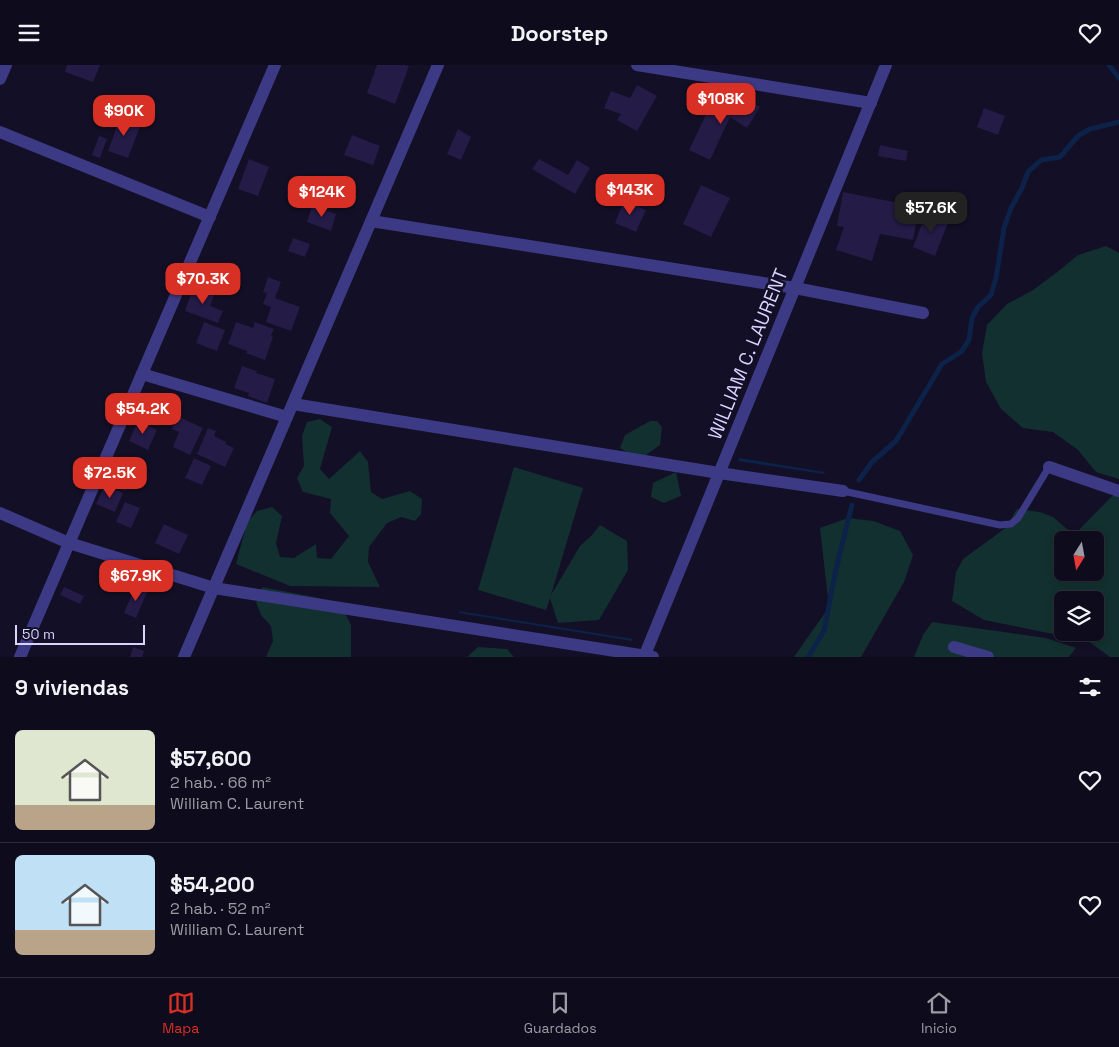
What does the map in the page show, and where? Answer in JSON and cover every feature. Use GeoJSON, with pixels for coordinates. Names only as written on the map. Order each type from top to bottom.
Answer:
{"type":"FeatureCollection","features":[{"type":"Feature","properties":{"kind":"street"},"geometry":{"type":"LineString","coordinates":[[0,79],[6,65]]}},
{"type":"Feature","properties":{"kind":"street"},"geometry":{"type":"LineString","coordinates":[[20,657],[275,65]]}},
{"type":"Feature","properties":{"kind":"street"},"geometry":{"type":"LineString","coordinates":[[184,657],[438,65]]}},
{"type":"Feature","properties":{"kind":"street"},"geometry":{"type":"LineString","coordinates":[[637,65],[871,103]]}},
{"type":"Feature","properties":{"kind":"street","name":"WILLIAM C. LAURENT"},"geometry":{"type":"LineString","coordinates":[[647,656],[719,473],[886,65]]}},
{"type":"Feature","properties":{"kind":"street"},"geometry":{"type":"LineString","coordinates":[[0,133],[210,217]]}},
{"type":"Feature","properties":{"kind":"street"},"geometry":{"type":"LineString","coordinates":[[371,221],[795,288],[923,313]]}},
{"type":"Feature","properties":{"kind":"street"},"geometry":{"type":"LineString","coordinates":[[142,374],[287,417]]}},
{"type":"Feature","properties":{"kind":"street"},"geometry":{"type":"LineString","coordinates":[[293,404],[719,473],[843,491]]}},
{"type":"Feature","properties":{"kind":"street"},"geometry":{"type":"LineString","coordinates":[[1049,467],[1119,491]]}},
{"type":"Feature","properties":{"kind":"street"},"geometry":{"type":"LineString","coordinates":[[0,513],[69,543],[214,588],[647,656]]}},
{"type":"Feature","properties":{"kind":"street"},"geometry":{"type":"LineString","coordinates":[[954,647],[988,657]]}},
{"type":"Feature","properties":{"kind":"lane"},"geometry":{"type":"LineString","coordinates":[[843,491],[1000,525],[1011,524],[1018,518],[1049,467]]}},
{"type":"Feature","properties":{"kind":"green space"},"geometry":{"type":"Polygon","coordinates":[[[1106,246],[1119,253],[1119,479],[1096,472],[1078,450],[1053,432],[1023,428],[1001,409],[986,382],[982,353],[987,325],[1007,304],[1033,290],[1078,255],[1106,246]]]}},
{"type":"Feature","properties":{"kind":"green space"},"geometry":{"type":"Polygon","coordinates":[[[320,419],[332,427],[320,469],[329,479],[360,451],[368,462],[371,492],[382,499],[410,491],[422,499],[421,514],[415,521],[401,517],[387,523],[369,547],[368,562],[380,587],[290,586],[236,564],[247,522],[257,511],[272,507],[282,516],[276,543],[280,557],[294,558],[316,544],[317,558],[331,559],[349,536],[330,513],[331,499],[303,492],[297,478],[304,466],[302,436],[307,422],[320,419]]]}},
{"type":"Feature","properties":{"kind":"green space"},"geometry":{"type":"Polygon","coordinates":[[[650,421],[657,421],[662,427],[660,445],[639,460],[620,448],[625,435],[650,421]]]}},
{"type":"Feature","properties":{"kind":"green space"},"geometry":{"type":"Polygon","coordinates":[[[514,467],[583,488],[551,595],[580,546],[600,525],[627,541],[628,570],[599,620],[558,623],[550,598],[546,610],[478,590],[514,467]]]}},
{"type":"Feature","properties":{"kind":"green space"},"geometry":{"type":"Polygon","coordinates":[[[676,472],[681,496],[664,503],[651,497],[653,483],[676,472]]]}},
{"type":"Feature","properties":{"kind":"green space"},"geometry":{"type":"Polygon","coordinates":[[[1119,493],[1119,657],[1110,657],[1088,641],[1104,641],[1104,591],[1054,591],[1054,634],[984,620],[952,601],[956,572],[963,559],[1011,524],[1017,509],[1040,512],[1053,517],[1069,531],[1054,531],[1054,581],[1104,581],[1104,531],[1078,531],[1113,495],[1119,493]]]}},
{"type":"Feature","properties":{"kind":"green space"},"geometry":{"type":"Polygon","coordinates":[[[848,518],[873,521],[900,531],[913,555],[904,582],[861,657],[794,657],[829,607],[820,528],[848,518]]]}},
{"type":"Feature","properties":{"kind":"green space"},"geometry":{"type":"Polygon","coordinates":[[[262,587],[319,598],[344,611],[351,625],[351,657],[266,657],[273,641],[271,626],[261,615],[256,602],[262,587]]]}},
{"type":"Feature","properties":{"kind":"green space"},"geometry":{"type":"Polygon","coordinates":[[[932,622],[1046,638],[1076,648],[1069,657],[914,657],[923,635],[932,622]]]}},
{"type":"Feature","properties":{"kind":"green space"},"geometry":{"type":"Polygon","coordinates":[[[478,647],[507,649],[514,657],[467,657],[478,647]]]}},
{"type":"Feature","properties":{"kind":"water"},"geometry":{"type":"Polygon","coordinates":[[[739,458],[825,472],[824,474],[738,461],[739,458]]]}},
{"type":"Feature","properties":{"kind":"water"},"geometry":{"type":"Polygon","coordinates":[[[459,611],[633,639],[632,641],[459,613],[459,611]]]}},
{"type":"Feature","properties":{"kind":"building"},"geometry":{"type":"Polygon","coordinates":[[[67,65],[100,65],[93,82],[65,72],[67,65]]]}},
{"type":"Feature","properties":{"kind":"building"},"geometry":{"type":"Polygon","coordinates":[[[377,65],[409,66],[395,104],[367,93],[377,65]]]}},
{"type":"Feature","properties":{"kind":"building"},"geometry":{"type":"Polygon","coordinates":[[[637,85],[657,96],[637,131],[617,120],[621,114],[604,108],[611,91],[630,98],[637,85]]]}},
{"type":"Feature","properties":{"kind":"building"},"geometry":{"type":"Polygon","coordinates":[[[740,95],[760,107],[747,128],[730,117],[710,160],[689,150],[711,104],[729,113],[740,95]]]}},
{"type":"Feature","properties":{"kind":"building"},"geometry":{"type":"Polygon","coordinates":[[[984,108],[1005,116],[998,135],[977,127],[984,108]]]}},
{"type":"Feature","properties":{"kind":"building"},"geometry":{"type":"Polygon","coordinates":[[[121,116],[141,124],[128,158],[108,151],[121,116]]]}},
{"type":"Feature","properties":{"kind":"building"},"geometry":{"type":"Polygon","coordinates":[[[458,129],[471,137],[461,160],[447,154],[458,129]]]}},
{"type":"Feature","properties":{"kind":"building"},"geometry":{"type":"Polygon","coordinates":[[[352,135],[380,146],[373,165],[344,155],[352,135]]]}},
{"type":"Feature","properties":{"kind":"building"},"geometry":{"type":"Polygon","coordinates":[[[99,136],[107,139],[100,158],[92,155],[99,136]]]}},
{"type":"Feature","properties":{"kind":"building"},"geometry":{"type":"Polygon","coordinates":[[[880,145],[908,151],[906,161],[878,156],[880,145]]]}},
{"type":"Feature","properties":{"kind":"building"},"geometry":{"type":"Polygon","coordinates":[[[249,159],[269,167],[258,196],[238,189],[249,159]]]}},
{"type":"Feature","properties":{"kind":"building"},"geometry":{"type":"Polygon","coordinates":[[[539,159],[568,175],[577,160],[590,168],[575,194],[532,169],[539,159]]]}},
{"type":"Feature","properties":{"kind":"building"},"geometry":{"type":"Polygon","coordinates":[[[701,185],[730,198],[711,237],[683,224],[701,185]]]}},
{"type":"Feature","properties":{"kind":"building"},"geometry":{"type":"Polygon","coordinates":[[[843,192],[919,207],[913,240],[880,234],[872,261],[836,250],[844,227],[837,226],[843,192]]]}},
{"type":"Feature","properties":{"kind":"building"},"geometry":{"type":"Polygon","coordinates":[[[624,201],[646,210],[636,232],[615,223],[624,201]]]}},
{"type":"Feature","properties":{"kind":"building"},"geometry":{"type":"Polygon","coordinates":[[[312,206],[336,214],[331,231],[307,222],[312,206]]]}},
{"type":"Feature","properties":{"kind":"building"},"geometry":{"type":"Polygon","coordinates":[[[927,211],[949,220],[935,256],[913,247],[927,211]]]}},
{"type":"Feature","properties":{"kind":"building"},"geometry":{"type":"Polygon","coordinates":[[[293,238],[310,244],[305,257],[288,251],[293,238]]]}},
{"type":"Feature","properties":{"kind":"building"},"geometry":{"type":"Polygon","coordinates":[[[210,267],[237,277],[232,291],[205,282],[210,267]]]}},
{"type":"Feature","properties":{"kind":"building"},"geometry":{"type":"Polygon","coordinates":[[[268,277],[281,282],[275,298],[300,307],[291,331],[266,322],[271,307],[263,304],[267,293],[263,292],[268,277]]]}},
{"type":"Feature","properties":{"kind":"building"},"geometry":{"type":"Polygon","coordinates":[[[194,285],[215,292],[210,306],[223,311],[218,323],[185,311],[194,285]]]}},
{"type":"Feature","properties":{"kind":"building"},"geometry":{"type":"Polygon","coordinates":[[[204,322],[225,330],[217,351],[196,343],[204,322]]]}},
{"type":"Feature","properties":{"kind":"building"},"geometry":{"type":"Polygon","coordinates":[[[236,322],[253,328],[255,322],[274,329],[265,360],[228,344],[236,322]]]}},
{"type":"Feature","properties":{"kind":"building"},"geometry":{"type":"Polygon","coordinates":[[[242,366],[275,379],[267,403],[248,396],[249,393],[234,388],[242,366]]]}},
{"type":"Feature","properties":{"kind":"building"},"geometry":{"type":"Polygon","coordinates":[[[177,416],[203,428],[190,455],[173,447],[179,432],[172,429],[177,416]]]}},
{"type":"Feature","properties":{"kind":"building"},"geometry":{"type":"Polygon","coordinates":[[[138,421],[157,430],[148,450],[129,441],[138,421]]]}},
{"type":"Feature","properties":{"kind":"building"},"geometry":{"type":"Polygon","coordinates":[[[208,428],[216,431],[214,436],[234,448],[225,467],[197,454],[208,428]]]}},
{"type":"Feature","properties":{"kind":"building"},"geometry":{"type":"Polygon","coordinates":[[[194,458],[211,466],[202,485],[185,478],[194,458]]]}},
{"type":"Feature","properties":{"kind":"building"},"geometry":{"type":"Polygon","coordinates":[[[112,470],[131,479],[126,491],[106,483],[112,470]]]}},
{"type":"Feature","properties":{"kind":"building"},"geometry":{"type":"Polygon","coordinates":[[[105,485],[123,493],[115,512],[96,504],[105,485]]]}},
{"type":"Feature","properties":{"kind":"building"},"geometry":{"type":"Polygon","coordinates":[[[125,502],[140,508],[131,528],[116,522],[125,502]]]}},
{"type":"Feature","properties":{"kind":"building"},"geometry":{"type":"Polygon","coordinates":[[[164,524],[188,535],[179,554],[155,543],[164,524]]]}},
{"type":"Feature","properties":{"kind":"building"},"geometry":{"type":"Polygon","coordinates":[[[64,587],[84,596],[80,604],[60,595],[64,587]]]}},
{"type":"Feature","properties":{"kind":"building"},"geometry":{"type":"Polygon","coordinates":[[[135,587],[147,592],[136,618],[124,613],[135,587]]]}},
{"type":"Feature","properties":{"kind":"building"},"geometry":{"type":"Polygon","coordinates":[[[133,647],[144,651],[142,657],[130,657],[133,647]]]}},
{"type":"Feature","properties":{"kind":"waterway"},"geometry":{"type":"LineString","coordinates":[[1109,65],[1119,78]]}},
{"type":"Feature","properties":{"kind":"waterway"},"geometry":{"type":"LineString","coordinates":[[859,480],[872,462],[896,441],[942,364],[961,352],[969,340],[972,318],[978,307],[991,295],[996,278],[1004,228],[1028,172],[1041,160],[1060,157],[1078,136],[1090,129],[1119,122]]}},
{"type":"Feature","properties":{"kind":"waterway"},"geometry":{"type":"LineString","coordinates":[[808,657],[824,631],[836,569],[852,505]]}}]}
